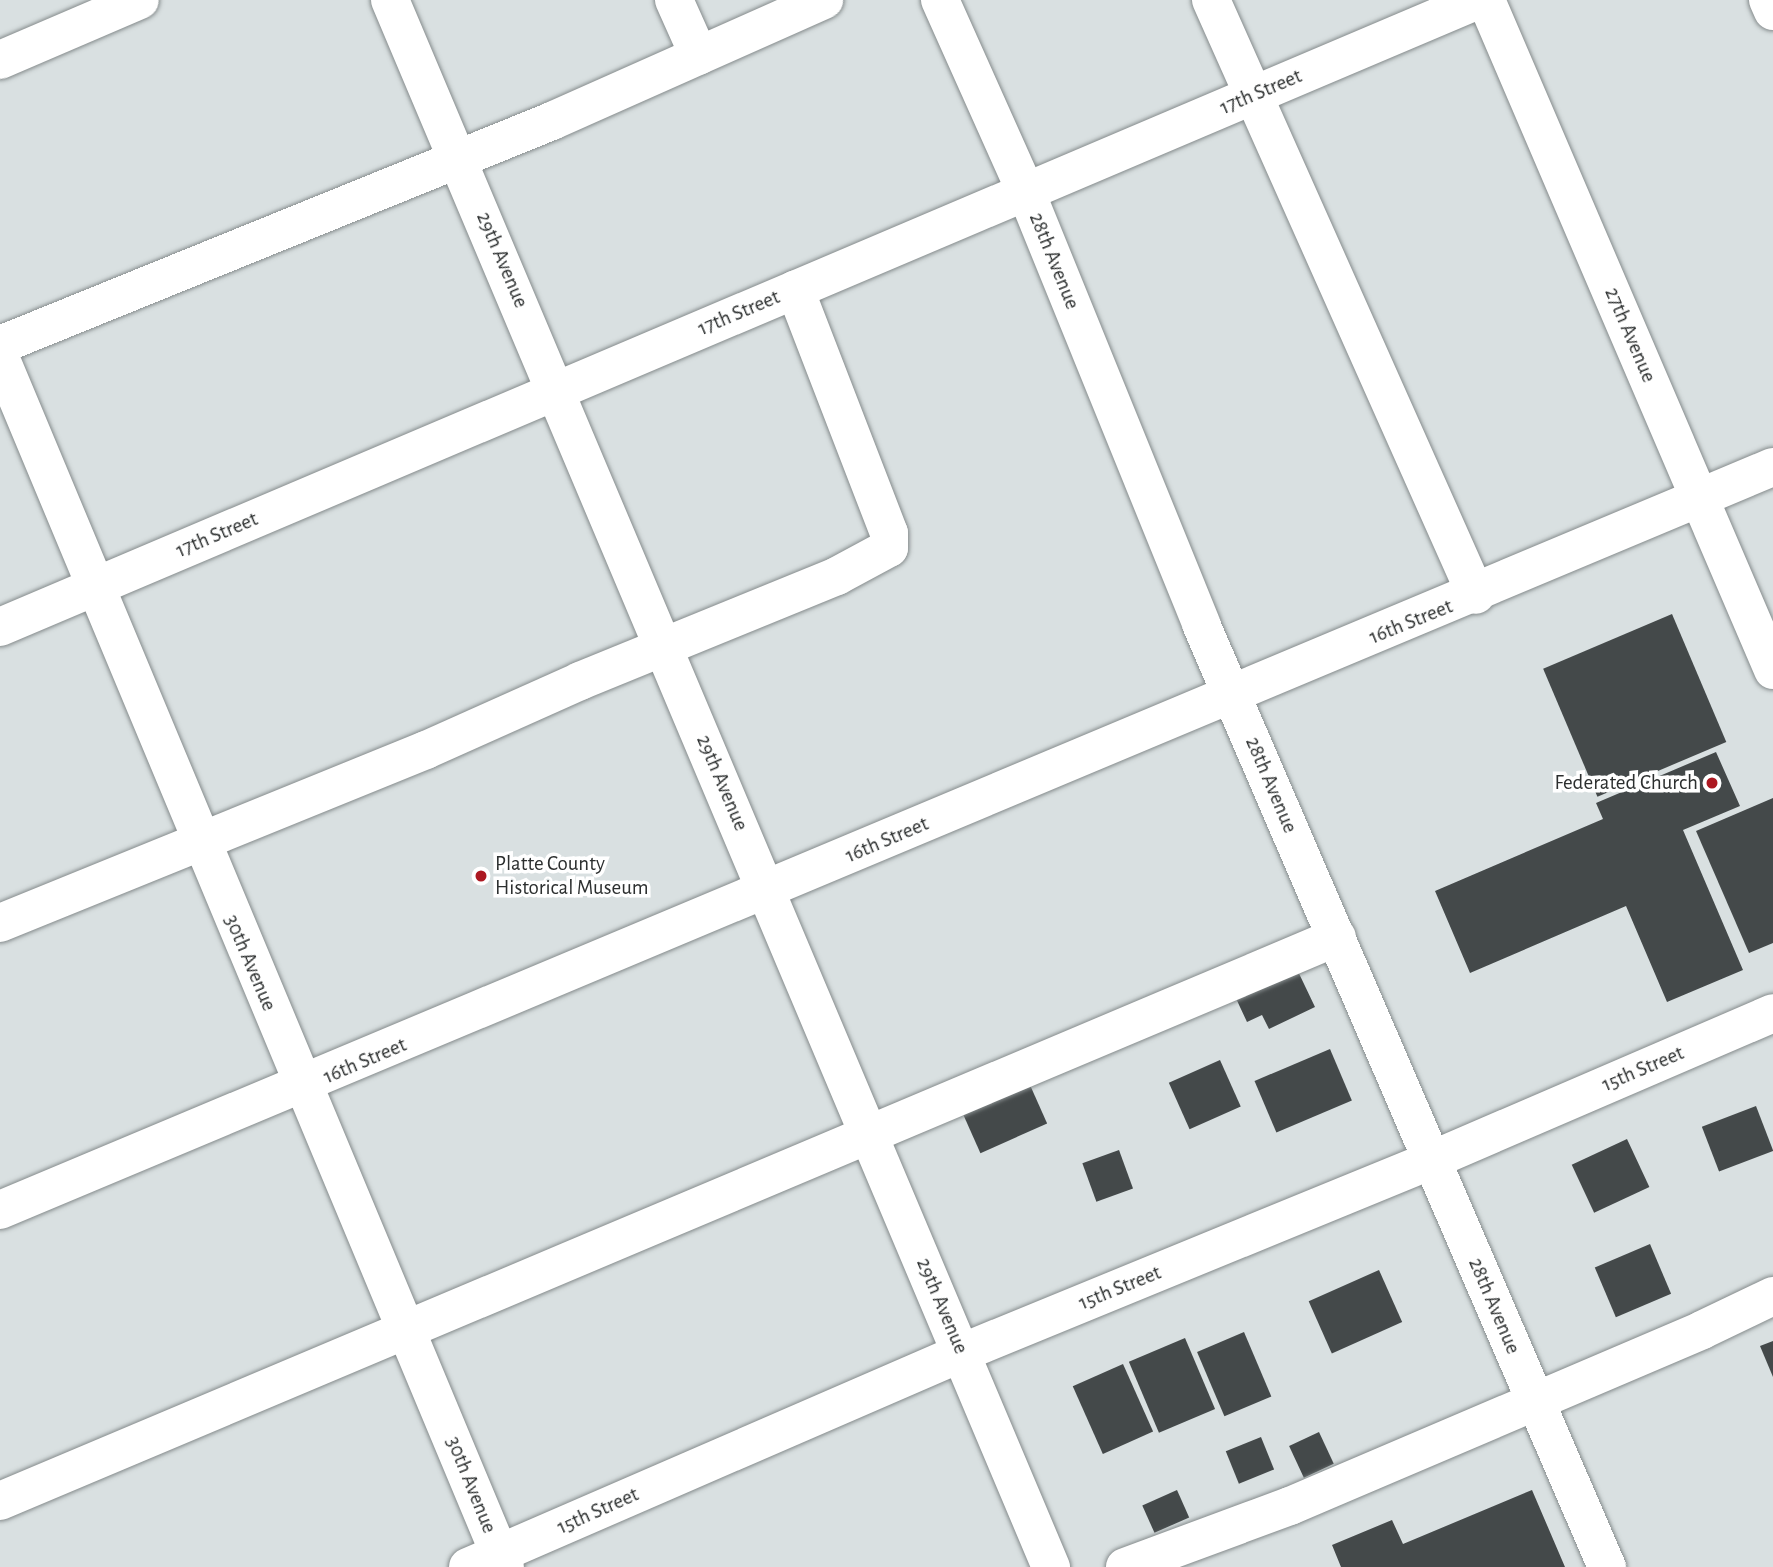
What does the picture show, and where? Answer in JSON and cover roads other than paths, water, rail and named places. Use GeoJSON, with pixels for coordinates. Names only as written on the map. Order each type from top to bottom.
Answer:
{"type":"FeatureCollection","features":[{"type":"Feature","properties":{"kind":"street"},"geometry":{"type":"LineString","coordinates":[[0,60],[140,0]]}},
{"type":"Feature","properties":{"kind":"street","name":"29th Avenue"},"geometry":{"type":"LineString","coordinates":[[390,0],[1051,1567]]}},
{"type":"Feature","properties":{"kind":"street"},"geometry":{"type":"LineString","coordinates":[[674,0],[699,56]]}},
{"type":"Feature","properties":{"kind":"street"},"geometry":{"type":"LineString","coordinates":[[0,345],[458,158],[824,0]]}},
{"type":"Feature","properties":{"kind":"street","name":"28th Avenue"},"geometry":{"type":"LineString","coordinates":[[940,0],[1026,192],[1232,695],[1607,1567]]}},
{"type":"Feature","properties":{"kind":"street"},"geometry":{"type":"LineString","coordinates":[[1212,0],[1251,96],[1476,595]]}},
{"type":"Feature","properties":{"kind":"street","name":"17th Street"},"geometry":{"type":"LineString","coordinates":[[0,627],[1478,0]]}},
{"type":"Feature","properties":{"kind":"street","name":"27th Avenue"},"geometry":{"type":"LineString","coordinates":[[1486,0],[1773,670]]}},
{"type":"Feature","properties":{"kind":"street"},"geometry":{"type":"LineString","coordinates":[[1768,0],[1773,11]]}},
{"type":"Feature","properties":{"kind":"street"},"geometry":{"type":"LineString","coordinates":[[0,923],[837,576],[889,548],[889,533],[795,290]]}},
{"type":"Feature","properties":{"kind":"street","name":"30th Avenue"},"geometry":{"type":"LineString","coordinates":[[0,357],[301,1088],[409,1330],[491,1563]]}},
{"type":"Feature","properties":{"kind":"street","name":"16th Street"},"geometry":{"type":"LineString","coordinates":[[0,1210],[301,1088],[766,890],[1476,595],[1773,467]]}},
{"type":"Feature","properties":{"kind":"street"},"geometry":{"type":"LineString","coordinates":[[0,1501],[1337,936]]}},
{"type":"Feature","properties":{"kind":"street","name":"15th Street"},"geometry":{"type":"LineString","coordinates":[[491,1563],[961,1353],[1432,1160],[1773,1013]]}},
{"type":"Feature","properties":{"kind":"street"},"geometry":{"type":"LineString","coordinates":[[1125,1567],[1290,1506],[1773,1296]]}},
{"type":"Feature","properties":{"kind":"place","name":"Federated Church"},"geometry":{"type":"Point","coordinates":[1712,783]}},
{"type":"Feature","properties":{"kind":"place","name":"Platte County Historical Museum"},"geometry":{"type":"Point","coordinates":[481,876]}}]}
